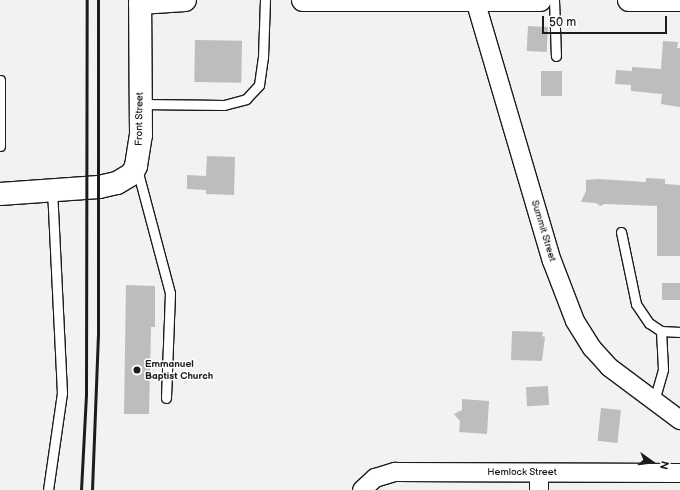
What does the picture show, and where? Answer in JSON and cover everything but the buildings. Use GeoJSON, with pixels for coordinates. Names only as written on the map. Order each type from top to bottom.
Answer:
{"type":"FeatureCollection","features":[{"type":"Feature","properties":{"kind":"main road"},"geometry":{"type":"LineString","coordinates":[[140,1],[185,0]]}},
{"type":"Feature","properties":{"kind":"main road"},"geometry":{"type":"LineString","coordinates":[[303,0],[540,0]]}},
{"type":"Feature","properties":{"kind":"main road"},"geometry":{"type":"LineString","coordinates":[[629,0],[680,0]]}},
{"type":"Feature","properties":{"kind":"main road","name":"Front Street"},"geometry":{"type":"LineString","coordinates":[[136,166],[141,135],[140,1]]}},
{"type":"Feature","properties":{"kind":"main road"},"geometry":{"type":"LineString","coordinates":[[0,194],[52,191],[117,183],[132,174],[136,166]]}},
{"type":"Feature","properties":{"kind":"street","name":"Summit Street"},"geometry":{"type":"LineString","coordinates":[[475,0],[552,261],[570,309],[584,336],[597,355],[621,377],[680,420]]}},
{"type":"Feature","properties":{"kind":"street","name":"Hemlock Street"},"geometry":{"type":"LineString","coordinates":[[364,487],[380,476],[395,472],[539,482],[680,473]]}},
{"type":"Feature","properties":{"kind":"lane"},"geometry":{"type":"LineString","coordinates":[[141,104],[224,105],[246,99],[259,85],[265,0]]}},
{"type":"Feature","properties":{"kind":"lane"},"geometry":{"type":"LineString","coordinates":[[554,0],[556,56]]}},
{"type":"Feature","properties":{"kind":"lane"},"geometry":{"type":"LineString","coordinates":[[0,80],[0,146]]}},
{"type":"Feature","properties":{"kind":"lane"},"geometry":{"type":"LineString","coordinates":[[136,166],[170,294],[166,398]]}},
{"type":"Feature","properties":{"kind":"lane"},"geometry":{"type":"LineString","coordinates":[[48,490],[62,393],[52,191]]}},
{"type":"Feature","properties":{"kind":"lane"},"geometry":{"type":"LineString","coordinates":[[621,232],[636,304],[649,323],[661,331],[680,332]]}},
{"type":"Feature","properties":{"kind":"lane"},"geometry":{"type":"LineString","coordinates":[[654,401],[664,369],[661,331]]}},
{"type":"Feature","properties":{"kind":"railway"},"geometry":{"type":"LineString","coordinates":[[81,490],[86,394],[87,0]]}},
{"type":"Feature","properties":{"kind":"railway"},"geometry":{"type":"LineString","coordinates":[[92,490],[98,336],[98,0]]}},
{"type":"Feature","properties":{"kind":"place","name":"Emmanuel Baptist Church"},"geometry":{"type":"Point","coordinates":[137,370]}}]}
